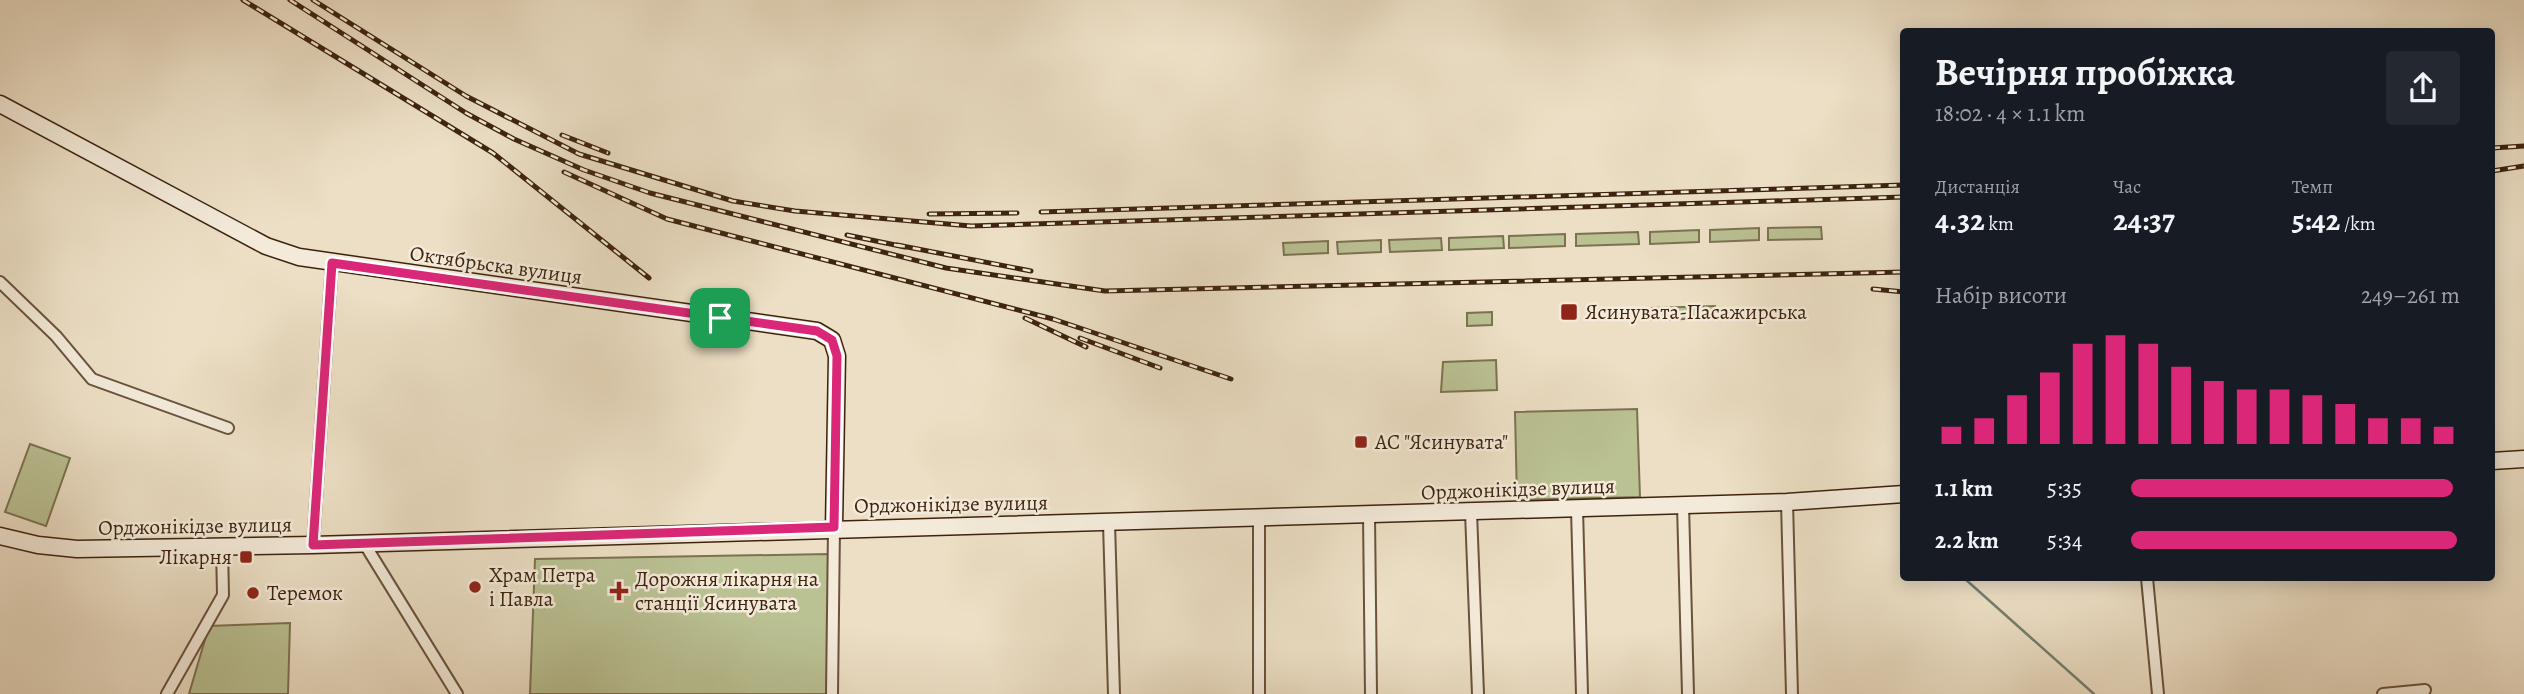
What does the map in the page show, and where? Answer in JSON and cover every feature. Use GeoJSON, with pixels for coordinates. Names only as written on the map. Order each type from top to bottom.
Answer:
{"type":"FeatureCollection","features":[{"type":"Feature","properties":{"kind":"main road","name":"Октябрьска вулиця"},"geometry":{"type":"LineString","coordinates":[[0,104],[266,246],[299,257],[817,331],[832,340],[837,356],[834,527]]}},
{"type":"Feature","properties":{"kind":"main road"},"geometry":{"type":"LineString","coordinates":[[2495,461],[2524,459]]}},
{"type":"Feature","properties":{"kind":"main road","name":"Орджонікідзе вулиця"},"geometry":{"type":"LineString","coordinates":[[0,536],[38,545],[76,549],[222,547],[834,527],[1109,523],[1577,509],[1787,502],[1900,494]]}},
{"type":"Feature","properties":{"kind":"street"},"geometry":{"type":"LineString","coordinates":[[313,545],[332,263]]}},
{"type":"Feature","properties":{"kind":"street"},"geometry":{"type":"LineString","coordinates":[[0,282],[56,336],[92,379],[228,428]]}},
{"type":"Feature","properties":{"kind":"street"},"geometry":{"type":"LineString","coordinates":[[1787,502],[1792,694]]}},
{"type":"Feature","properties":{"kind":"street"},"geometry":{"type":"LineString","coordinates":[[1684,505],[1688,694]]}},
{"type":"Feature","properties":{"kind":"street"},"geometry":{"type":"LineString","coordinates":[[1577,509],[1582,694]]}},
{"type":"Feature","properties":{"kind":"street"},"geometry":{"type":"LineString","coordinates":[[1471,512],[1478,694]]}},
{"type":"Feature","properties":{"kind":"street"},"geometry":{"type":"LineString","coordinates":[[1370,515],[1371,694]]}},
{"type":"Feature","properties":{"kind":"street"},"geometry":{"type":"LineString","coordinates":[[1259,518],[1259,694]]}},
{"type":"Feature","properties":{"kind":"street"},"geometry":{"type":"LineString","coordinates":[[1109,523],[1114,694]]}},
{"type":"Feature","properties":{"kind":"street"},"geometry":{"type":"LineString","coordinates":[[832,694],[834,527]]}},
{"type":"Feature","properties":{"kind":"street"},"geometry":{"type":"LineString","coordinates":[[364,543],[457,694]]}},
{"type":"Feature","properties":{"kind":"street"},"geometry":{"type":"LineString","coordinates":[[167,694],[223,595],[222,547]]}},
{"type":"Feature","properties":{"kind":"street"},"geometry":{"type":"LineString","coordinates":[[2147,581],[2158,694]]}},
{"type":"Feature","properties":{"kind":"street"},"geometry":{"type":"LineString","coordinates":[[2383,694],[2425,690]]}},
{"type":"Feature","properties":{"kind":"green space"},"geometry":{"type":"Polygon","coordinates":[[[1821,227],[1822,239],[1768,240],[1768,228],[1821,227]]]}},
{"type":"Feature","properties":{"kind":"green space"},"geometry":{"type":"Polygon","coordinates":[[[1759,228],[1759,240],[1710,242],[1710,230],[1759,228]]]}},
{"type":"Feature","properties":{"kind":"green space"},"geometry":{"type":"Polygon","coordinates":[[[1699,230],[1699,242],[1650,244],[1650,232],[1699,230]]]}},
{"type":"Feature","properties":{"kind":"green space"},"geometry":{"type":"Polygon","coordinates":[[[1638,232],[1639,244],[1576,246],[1576,234],[1638,232]]]}},
{"type":"Feature","properties":{"kind":"green space"},"geometry":{"type":"Polygon","coordinates":[[[1565,234],[1565,246],[1509,248],[1509,236],[1565,234]]]}},
{"type":"Feature","properties":{"kind":"green space"},"geometry":{"type":"Polygon","coordinates":[[[1503,236],[1504,248],[1449,250],[1449,238],[1503,236]]]}},
{"type":"Feature","properties":{"kind":"green space"},"geometry":{"type":"Polygon","coordinates":[[[1441,238],[1442,250],[1390,252],[1389,240],[1441,238]]]}},
{"type":"Feature","properties":{"kind":"green space"},"geometry":{"type":"Polygon","coordinates":[[[1381,240],[1381,252],[1338,254],[1337,242],[1381,240]]]}},
{"type":"Feature","properties":{"kind":"green space"},"geometry":{"type":"Polygon","coordinates":[[[1328,241],[1328,253],[1284,255],[1283,243],[1328,241]]]}},
{"type":"Feature","properties":{"kind":"green space"},"geometry":{"type":"Polygon","coordinates":[[[1715,306],[1715,318],[1652,320],[1652,308],[1715,306]]]}},
{"type":"Feature","properties":{"kind":"green space"},"geometry":{"type":"Polygon","coordinates":[[[1492,312],[1492,325],[1467,326],[1467,313],[1492,312]]]}},
{"type":"Feature","properties":{"kind":"green space"},"geometry":{"type":"Polygon","coordinates":[[[1496,360],[1497,390],[1441,392],[1443,362],[1496,360]]]}},
{"type":"Feature","properties":{"kind":"green space"},"geometry":{"type":"Polygon","coordinates":[[[1637,409],[1640,497],[1517,500],[1515,412],[1637,409]]]}},
{"type":"Feature","properties":{"kind":"green space"},"geometry":{"type":"Polygon","coordinates":[[[30,444],[70,458],[46,526],[5,512],[30,444]]]}},
{"type":"Feature","properties":{"kind":"green space"},"geometry":{"type":"Polygon","coordinates":[[[828,554],[828,694],[530,694],[535,559],[828,554]]]}},
{"type":"Feature","properties":{"kind":"green space"},"geometry":{"type":"Polygon","coordinates":[[[290,623],[288,694],[189,694],[209,626],[290,623]]]}},
{"type":"Feature","properties":{"kind":"waterway"},"geometry":{"type":"LineString","coordinates":[[1967,581],[2094,694]]}},
{"type":"Feature","properties":{"kind":"railway"},"geometry":{"type":"LineString","coordinates":[[243,0],[493,153],[649,278]]}},
{"type":"Feature","properties":{"kind":"railway"},"geometry":{"type":"LineString","coordinates":[[290,0],[466,113],[514,139],[584,170],[650,193],[946,268],[1105,291],[1900,272]]}},
{"type":"Feature","properties":{"kind":"railway"},"geometry":{"type":"LineString","coordinates":[[313,0],[466,96],[579,154],[733,201],[795,211],[971,226],[1900,197]]}},
{"type":"Feature","properties":{"kind":"railway"},"geometry":{"type":"LineString","coordinates":[[562,135],[608,153]]}},
{"type":"Feature","properties":{"kind":"railway"},"geometry":{"type":"LineString","coordinates":[[2495,148],[2524,146]]}},
{"type":"Feature","properties":{"kind":"railway"},"geometry":{"type":"LineString","coordinates":[[2495,171],[2524,166]]}},
{"type":"Feature","properties":{"kind":"railway"},"geometry":{"type":"LineString","coordinates":[[564,172],[667,219],[1053,319],[1231,379]]}},
{"type":"Feature","properties":{"kind":"railway"},"geometry":{"type":"LineString","coordinates":[[1041,212],[1900,185]]}},
{"type":"Feature","properties":{"kind":"railway"},"geometry":{"type":"LineString","coordinates":[[929,214],[1017,213]]}},
{"type":"Feature","properties":{"kind":"railway"},"geometry":{"type":"LineString","coordinates":[[847,235],[905,247]]}},
{"type":"Feature","properties":{"kind":"railway"},"geometry":{"type":"LineString","coordinates":[[897,245],[1031,271]]}},
{"type":"Feature","properties":{"kind":"railway"},"geometry":{"type":"LineString","coordinates":[[1873,289],[1900,292]]}},
{"type":"Feature","properties":{"kind":"railway"},"geometry":{"type":"LineString","coordinates":[[1025,318],[1086,347]]}},
{"type":"Feature","properties":{"kind":"railway"},"geometry":{"type":"LineString","coordinates":[[1080,338],[1160,368]]}},
{"type":"Feature","properties":{"kind":"place","name":"Ясинувата-Пасажирська"},"geometry":{"type":"Point","coordinates":[1569,312]}},
{"type":"Feature","properties":{"kind":"place","name":"АС \"Ясинувата\""},"geometry":{"type":"Point","coordinates":[1361,442]}},
{"type":"Feature","properties":{"kind":"place","name":"Лікарня"},"geometry":{"type":"Point","coordinates":[246,557]}},
{"type":"Feature","properties":{"kind":"place","name":"Храм Петра і Павла"},"geometry":{"type":"Point","coordinates":[475,587]}},
{"type":"Feature","properties":{"kind":"place","name":"Дорожня лікарня на станції Ясинувата"},"geometry":{"type":"Point","coordinates":[619,591]}},
{"type":"Feature","properties":{"kind":"place","name":"Теремок"},"geometry":{"type":"Point","coordinates":[253,593]}},
{"type":"Feature","properties":{"kind":"route"},"geometry":{"type":"LineString","coordinates":[[332,263],[720,318],[817,331],[832,340],[837,356],[834,527],[313,545],[332,263]]}}]}
